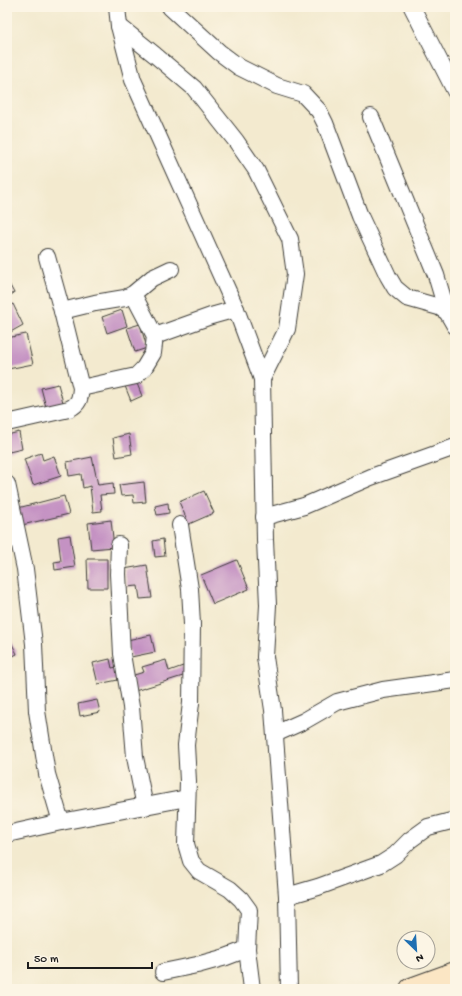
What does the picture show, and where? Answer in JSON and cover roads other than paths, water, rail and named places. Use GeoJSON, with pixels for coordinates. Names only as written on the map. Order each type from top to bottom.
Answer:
{"type":"FeatureCollection","features":[{"type":"Feature","properties":{"kind":"street"},"geometry":{"type":"LineString","coordinates":[[117,7],[119,26],[133,80],[236,309],[262,379],[264,517],[268,605],[265,657],[275,734],[287,896],[290,989]]}},
{"type":"Feature","properties":{"kind":"street"},"geometry":{"type":"LineString","coordinates":[[170,7],[219,52],[239,67],[277,86],[303,94],[310,101],[319,111],[360,216],[395,288],[407,298],[439,307],[447,312]]}},
{"type":"Feature","properties":{"kind":"street"},"geometry":{"type":"LineString","coordinates":[[412,7],[455,91]]}},
{"type":"Feature","properties":{"kind":"street"},"geometry":{"type":"LineString","coordinates":[[119,26],[194,88],[236,141],[256,170],[290,239],[295,274],[287,329],[262,379]]}},
{"type":"Feature","properties":{"kind":"street"},"geometry":{"type":"LineString","coordinates":[[371,117],[436,275],[447,312],[455,326]]}},
{"type":"Feature","properties":{"kind":"street"},"geometry":{"type":"LineString","coordinates":[[7,423],[69,409],[76,406],[80,400],[82,388],[47,257]]}},
{"type":"Feature","properties":{"kind":"street"},"geometry":{"type":"LineString","coordinates":[[62,311],[125,298],[133,294],[152,278],[171,269]]}},
{"type":"Feature","properties":{"kind":"street"},"geometry":{"type":"LineString","coordinates":[[82,388],[119,378],[136,376],[144,368],[153,353],[155,336],[133,294]]}},
{"type":"Feature","properties":{"kind":"street"},"geometry":{"type":"LineString","coordinates":[[155,336],[210,316],[236,309]]}},
{"type":"Feature","properties":{"kind":"street"},"geometry":{"type":"LineString","coordinates":[[264,517],[304,506],[372,477],[455,447]]}},
{"type":"Feature","properties":{"kind":"street"},"geometry":{"type":"LineString","coordinates":[[7,484],[25,569],[34,644],[37,711],[47,774],[61,822]]}},
{"type":"Feature","properties":{"kind":"street"},"geometry":{"type":"LineString","coordinates":[[180,525],[190,590],[192,624],[191,703],[186,745],[188,781],[186,844],[191,861],[199,872],[230,889],[241,898],[249,910],[247,949],[252,989]]}},
{"type":"Feature","properties":{"kind":"street"},"geometry":{"type":"LineString","coordinates":[[119,545],[118,574],[122,654],[131,707],[135,757],[144,807]]}},
{"type":"Feature","properties":{"kind":"street"},"geometry":{"type":"LineString","coordinates":[[275,734],[304,721],[337,702],[382,690],[455,680]]}},
{"type":"Feature","properties":{"kind":"street"},"geometry":{"type":"LineString","coordinates":[[7,834],[187,798]]}},
{"type":"Feature","properties":{"kind":"street"},"geometry":{"type":"LineString","coordinates":[[287,896],[318,887],[381,864],[395,855],[410,840],[428,827],[455,820]]}},
{"type":"Feature","properties":{"kind":"street"},"geometry":{"type":"LineString","coordinates":[[163,972],[197,965],[226,957],[247,949]]}},
{"type":"Feature","properties":{"kind":"street"},"geometry":{"type":"LineString","coordinates":[[411,989],[455,973]]}}]}
